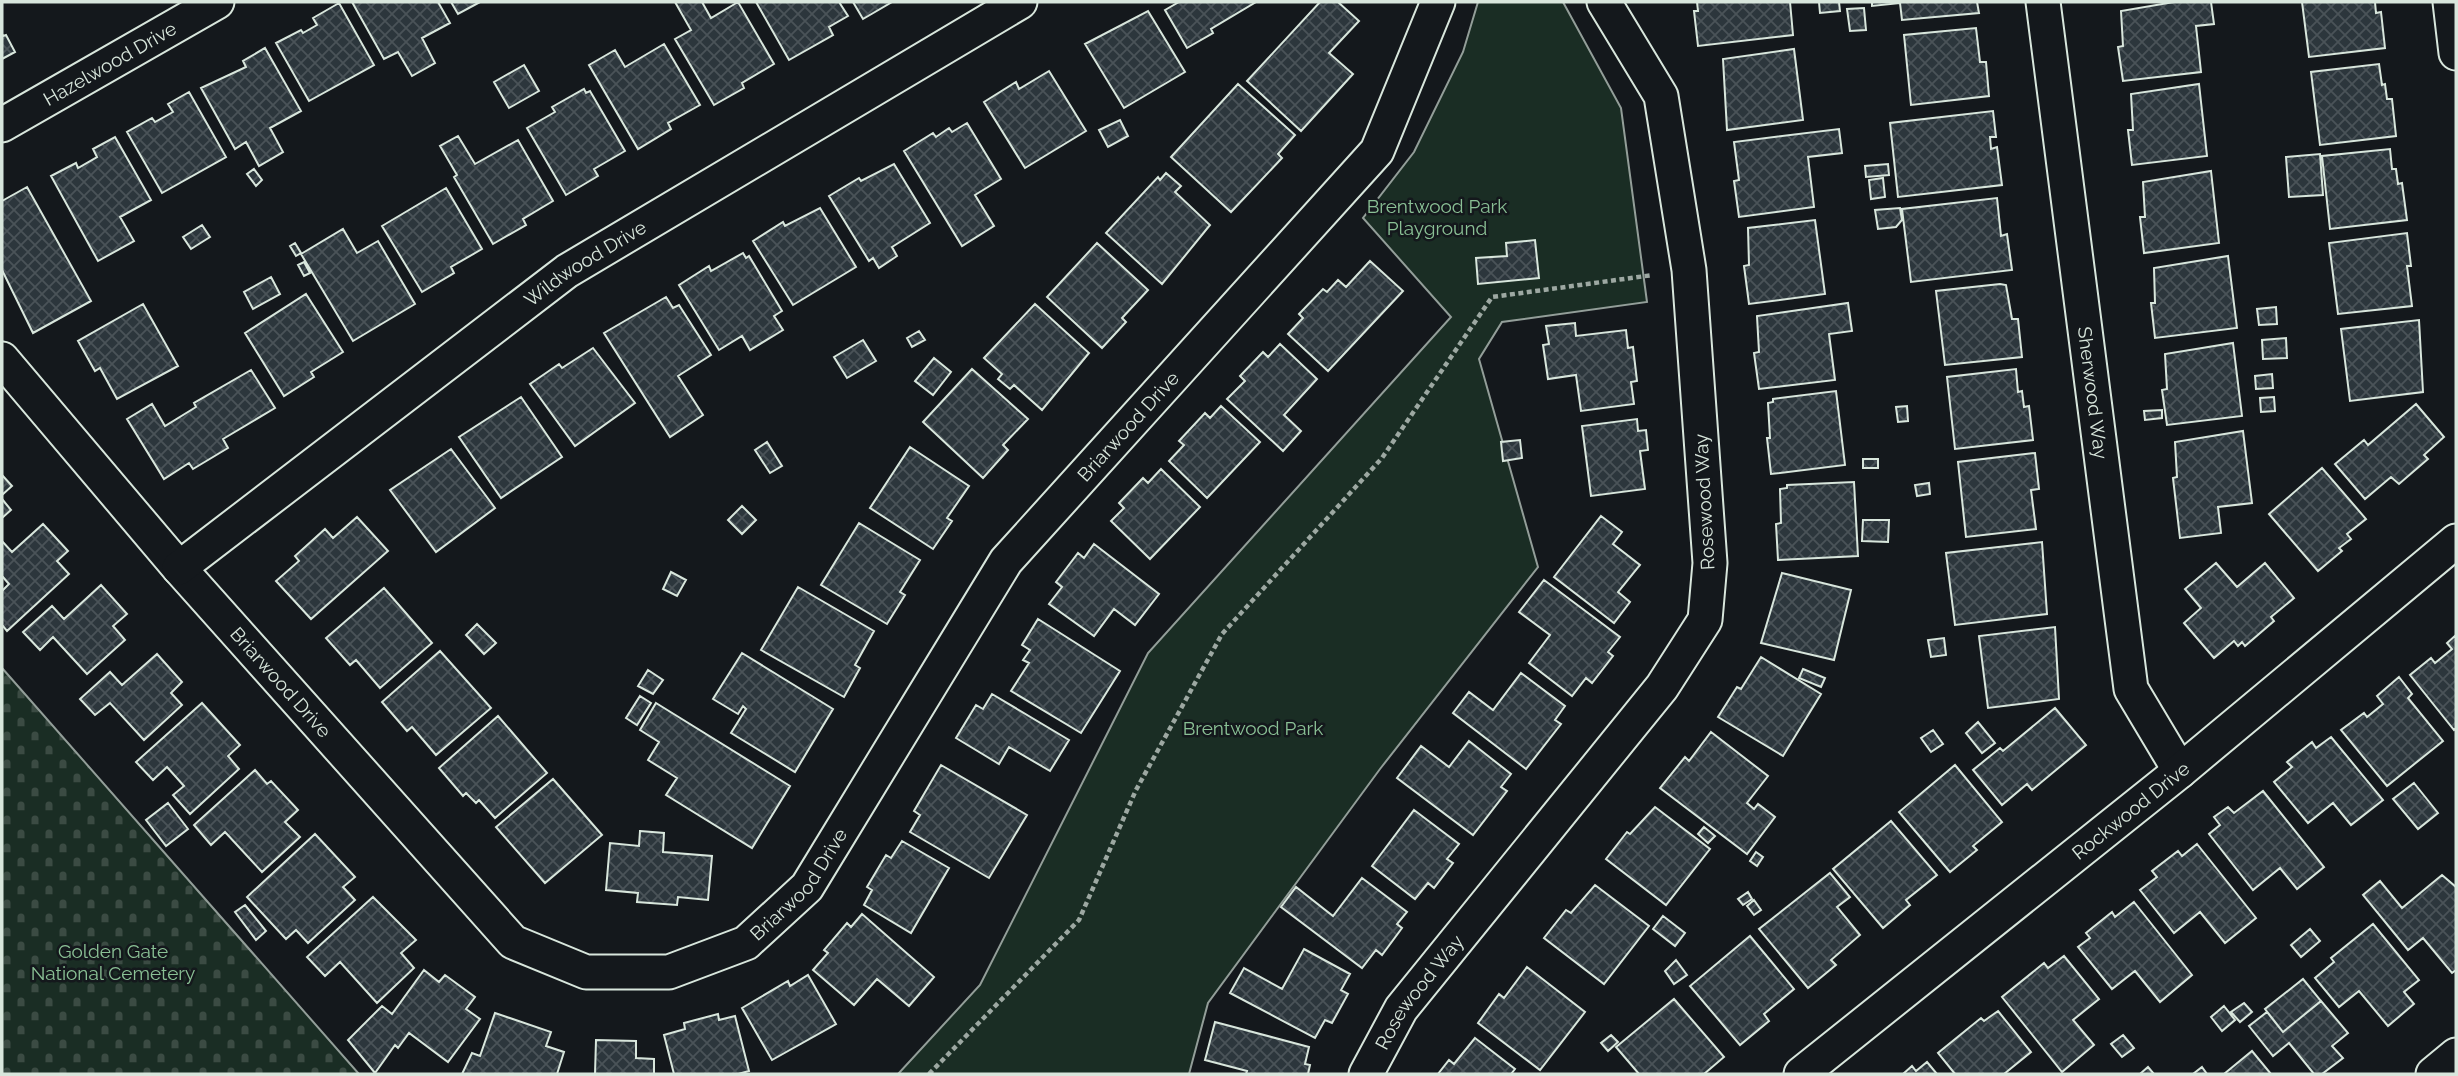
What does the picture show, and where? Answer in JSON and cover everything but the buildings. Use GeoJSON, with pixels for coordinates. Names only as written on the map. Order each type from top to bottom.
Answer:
{"type":"FeatureCollection","features":[{"type":"Feature","properties":{"kind":"street","name":"Hazelwood Drive"},"geometry":{"type":"LineString","coordinates":[[2,125],[217,2]]}},
{"type":"Feature","properties":{"kind":"street","name":"Wildwood Drive"},"geometry":{"type":"LineString","coordinates":[[179,568],[568,271],[1020,2]]}},
{"type":"Feature","properties":{"kind":"street","name":"Briarwood Drive"},"geometry":{"type":"LineString","coordinates":[[2,359],[179,568],[513,942],[586,972],[669,972],[746,943],[807,887],[1006,561],[1377,151],[1438,2]]}},
{"type":"Feature","properties":{"kind":"street","name":"Rosewood Way"},"geometry":{"type":"LineString","coordinates":[[1366,1074],[1401,1009],[1662,687],[1705,620],[1710,563],[1689,270],[1661,96],[1604,2]]}},
{"type":"Feature","properties":{"kind":"street","name":"Sherwood Way"},"geometry":{"type":"LineString","coordinates":[[2043,2],[2131,689],[2180,771]]}},
{"type":"Feature","properties":{"kind":"street"},"geometry":{"type":"LineString","coordinates":[[2450,2],[2456,53]]}},
{"type":"Feature","properties":{"kind":"street","name":"Rockwood Drive"},"geometry":{"type":"LineString","coordinates":[[1801,1074],[2180,771],[2456,541]]}},
{"type":"Feature","properties":{"kind":"street"},"geometry":{"type":"LineString","coordinates":[[2432,1074],[2456,1055]]}},
{"type":"Feature","properties":{"kind":"path"},"geometry":{"type":"LineString","coordinates":[[929,1074],[1079,920],[1136,790],[1222,634],[1382,458],[1492,297],[1689,270]]}},
{"type":"Feature","properties":{"kind":"green space","name":"Brentwood Park"},"geometry":{"type":"Polygon","coordinates":[[[1478,2],[1563,2],[1621,108],[1647,302],[1502,322],[1479,359],[1538,567],[1380,769],[1208,1003],[1189,1074],[898,1074],[980,985],[1148,653],[1451,317],[1363,218],[1414,152],[1463,52],[1478,2]]]}},
{"type":"Feature","properties":{"kind":"green space","name":"Golden Gate National Cemetery"},"geometry":{"type":"Polygon","coordinates":[[[2,668],[359,1074],[2,1074],[2,668]]]}},
{"type":"Feature","properties":{"kind":"park label","name":"Brentwood Park Playground"},"geometry":{"type":"Point","coordinates":[1437,217]}}]}
